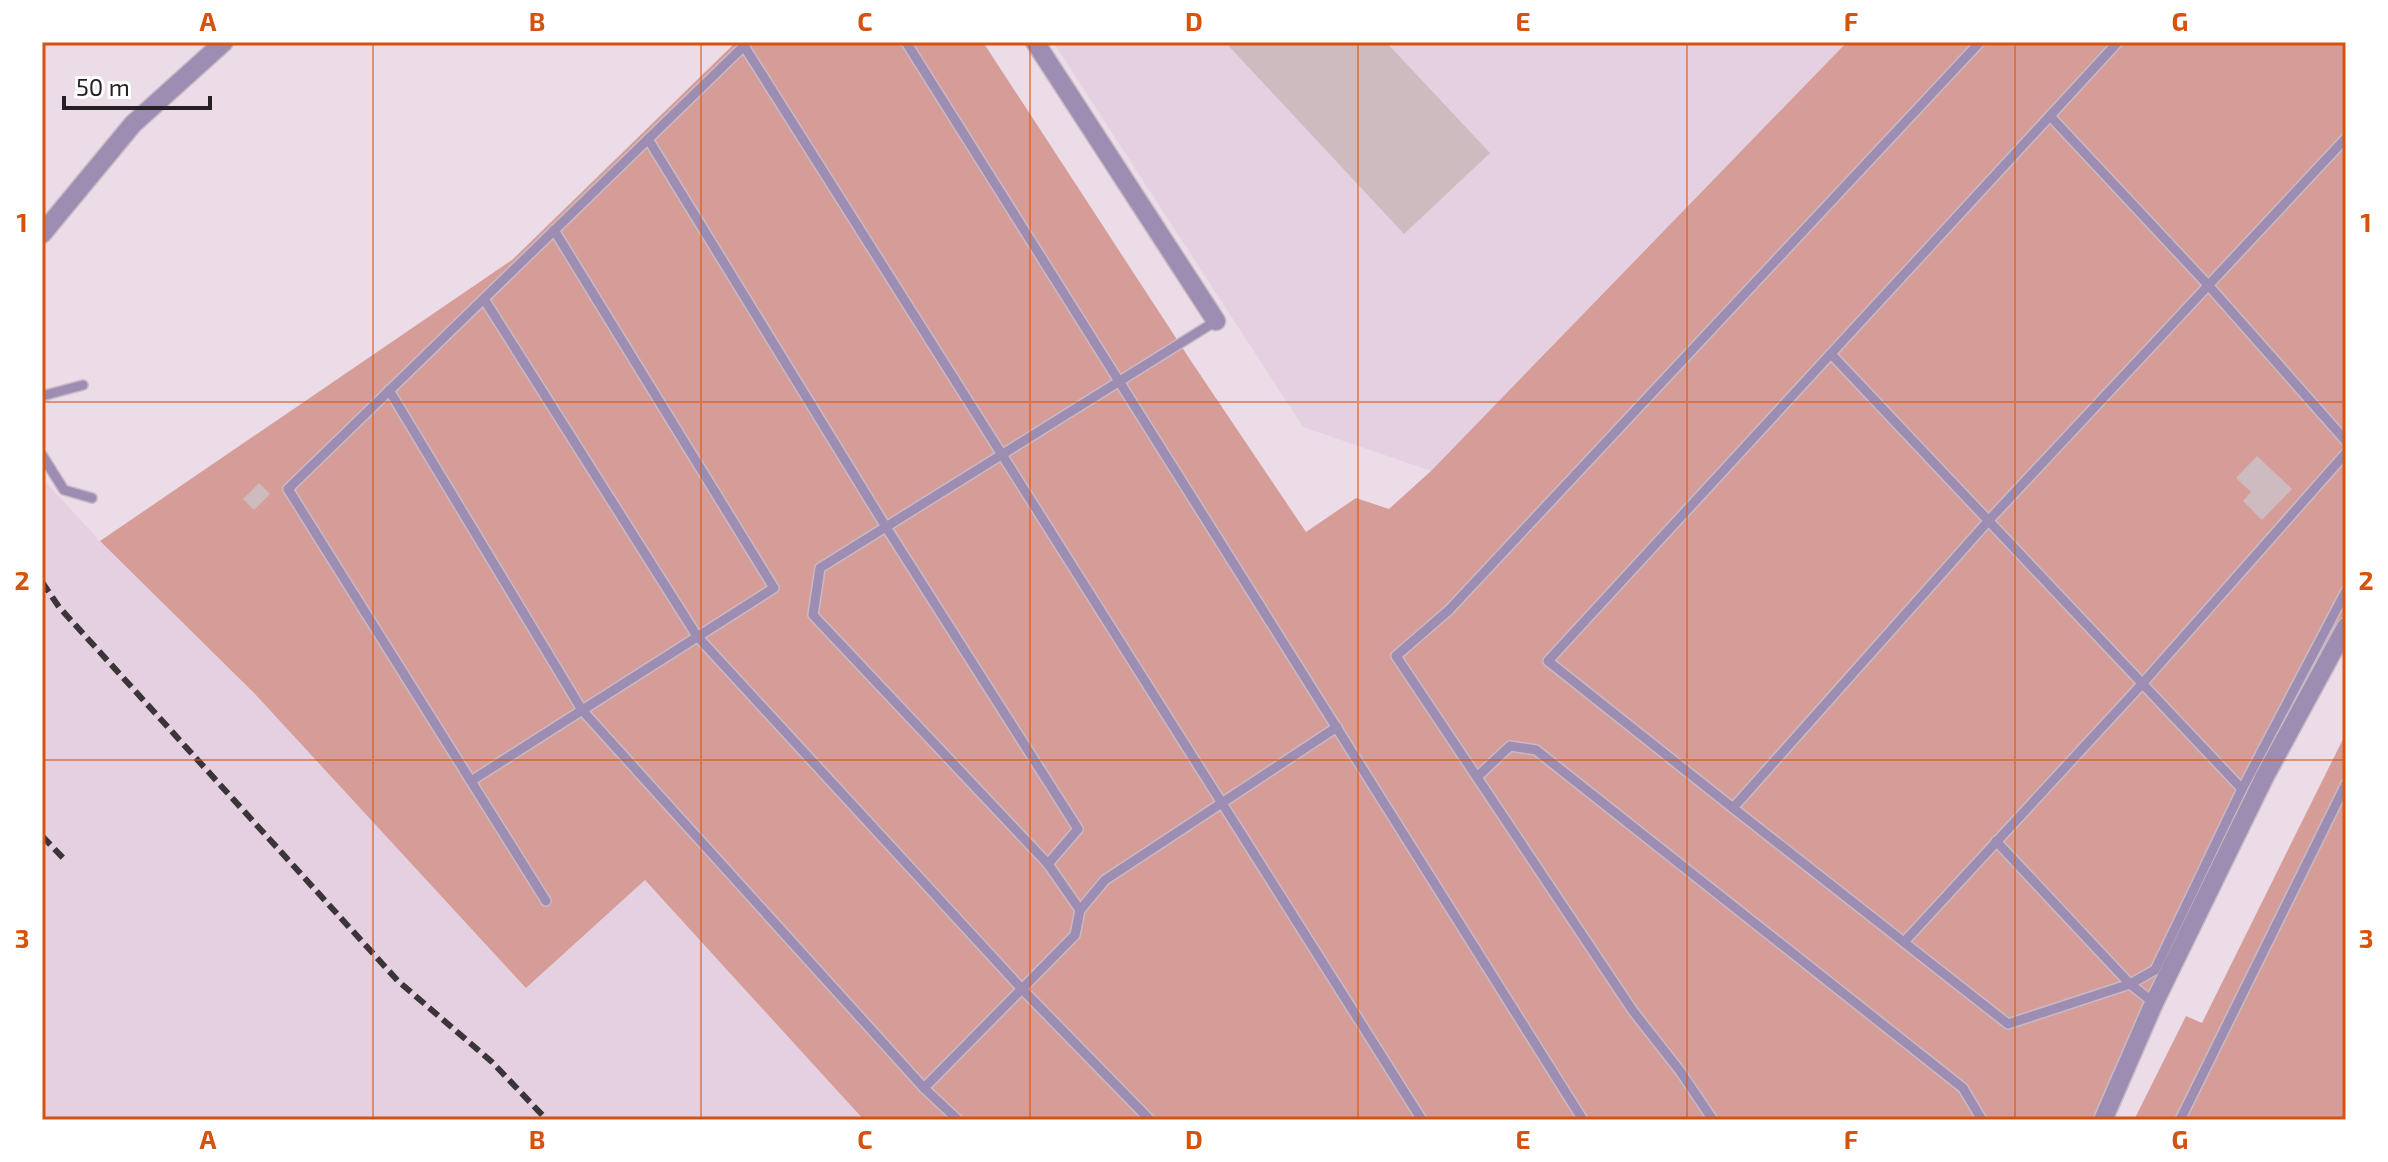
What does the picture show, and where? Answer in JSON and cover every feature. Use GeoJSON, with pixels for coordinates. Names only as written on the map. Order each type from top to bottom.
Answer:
{"type":"FeatureCollection","features":[{"type":"Feature","properties":{"kind":"street"},"geometry":{"type":"LineString","coordinates":[[42,234],[133,124],[224,42]]}},
{"type":"Feature","properties":{"kind":"street"},"geometry":{"type":"LineString","coordinates":[[1035,42],[1216,321]]}},
{"type":"Feature","properties":{"kind":"street"},"geometry":{"type":"LineString","coordinates":[[2103,1120],[2154,1003],[2265,776],[2346,627]]}},
{"type":"Feature","properties":{"kind":"lane"},"geometry":{"type":"LineString","coordinates":[[906,42],[1583,1120]]}},
{"type":"Feature","properties":{"kind":"lane"},"geometry":{"type":"LineString","coordinates":[[1713,1120],[1633,1011],[1396,656],[1449,610],[1980,42]]}},
{"type":"Feature","properties":{"kind":"lane"},"geometry":{"type":"LineString","coordinates":[[2118,42],[1548,661],[2008,1024],[2130,984],[2155,970],[2242,789],[2346,591]]}},
{"type":"Feature","properties":{"kind":"lane"},"geometry":{"type":"LineString","coordinates":[[546,901],[288,489],[746,44],[1422,1120]]}},
{"type":"Feature","properties":{"kind":"lane"},"geometry":{"type":"LineString","coordinates":[[2050,116],[2209,286],[2346,441]]}},
{"type":"Feature","properties":{"kind":"lane"},"geometry":{"type":"LineString","coordinates":[[1733,808],[1990,519],[2346,138]]}},
{"type":"Feature","properties":{"kind":"lane"},"geometry":{"type":"LineString","coordinates":[[648,139],[886,527],[1078,829],[1048,864]]}},
{"type":"Feature","properties":{"kind":"lane"},"geometry":{"type":"LineString","coordinates":[[471,781],[774,588],[554,230]]}},
{"type":"Feature","properties":{"kind":"lane"},"geometry":{"type":"LineString","coordinates":[[484,299],[697,636],[1021,988],[1150,1120]]}},
{"type":"Feature","properties":{"kind":"lane"},"geometry":{"type":"LineString","coordinates":[[1080,910],[1048,864],[813,615],[820,568],[1216,321]]}},
{"type":"Feature","properties":{"kind":"lane"},"geometry":{"type":"LineString","coordinates":[[1831,354],[2242,789]]}},
{"type":"Feature","properties":{"kind":"lane"},"geometry":{"type":"LineString","coordinates":[[42,396],[83,385]]}},
{"type":"Feature","properties":{"kind":"lane"},"geometry":{"type":"LineString","coordinates":[[389,390],[582,710],[924,1088],[958,1120]]}},
{"type":"Feature","properties":{"kind":"lane"},"geometry":{"type":"LineString","coordinates":[[1904,942],[2142,684],[2346,453]]}},
{"type":"Feature","properties":{"kind":"lane"},"geometry":{"type":"LineString","coordinates":[[42,455],[64,490],[92,498]]}},
{"type":"Feature","properties":{"kind":"lane"},"geometry":{"type":"LineString","coordinates":[[924,1088],[1075,935],[1080,910],[1105,880],[1337,727]]}},
{"type":"Feature","properties":{"kind":"lane"},"geometry":{"type":"LineString","coordinates":[[1477,777],[1510,746],[1536,750],[1963,1088],[1982,1120]]}},
{"type":"Feature","properties":{"kind":"lane"},"geometry":{"type":"LineString","coordinates":[[2180,1120],[2346,784]]}},
{"type":"Feature","properties":{"kind":"lane"},"geometry":{"type":"LineString","coordinates":[[1996,841],[2130,984],[2154,1003]]}},
{"type":"Feature","properties":{"kind":"shaded area"},"geometry":{"type":"Polygon","coordinates":[[[736,42],[983,42],[1306,532],[1356,498],[1389,509],[1431,471],[1847,42],[2346,42],[2346,612],[2094,1120],[864,1120],[645,880],[526,988],[255,694],[100,541],[512,260],[736,42]]]}},
{"type":"Feature","properties":{"kind":"shaded area"},"geometry":{"type":"Polygon","coordinates":[[[1053,42],[1847,42],[1431,471],[1303,427],[1053,42]]]}},
{"type":"Feature","properties":{"kind":"shaded area"},"geometry":{"type":"Polygon","coordinates":[[[42,478],[100,541],[255,694],[527,987],[645,880],[864,1120],[42,1120],[42,478]]]}},
{"type":"Feature","properties":{"kind":"shaded area"},"geometry":{"type":"Polygon","coordinates":[[[2346,733],[2346,1120],[2134,1120],[2186,1016],[2202,1023],[2346,733]]]}},
{"type":"Feature","properties":{"kind":"building"},"geometry":{"type":"Polygon","coordinates":[[[1225,42],[1386,42],[1490,153],[1404,234],[1225,42]]]}},
{"type":"Feature","properties":{"kind":"building"},"geometry":{"type":"Polygon","coordinates":[[[2257,456],[2292,489],[2262,520],[2243,501],[2251,492],[2236,478],[2257,456]]]}},
{"type":"Feature","properties":{"kind":"building"},"geometry":{"type":"Polygon","coordinates":[[[259,483],[270,494],[254,510],[243,499],[259,483]]]}},
{"type":"Feature","properties":{"kind":"railway"},"geometry":{"type":"LineString","coordinates":[[42,582],[59,607],[398,981],[492,1062],[547,1120]]}},
{"type":"Feature","properties":{"kind":"railway"},"geometry":{"type":"LineString","coordinates":[[42,836],[66,861]]}}]}
